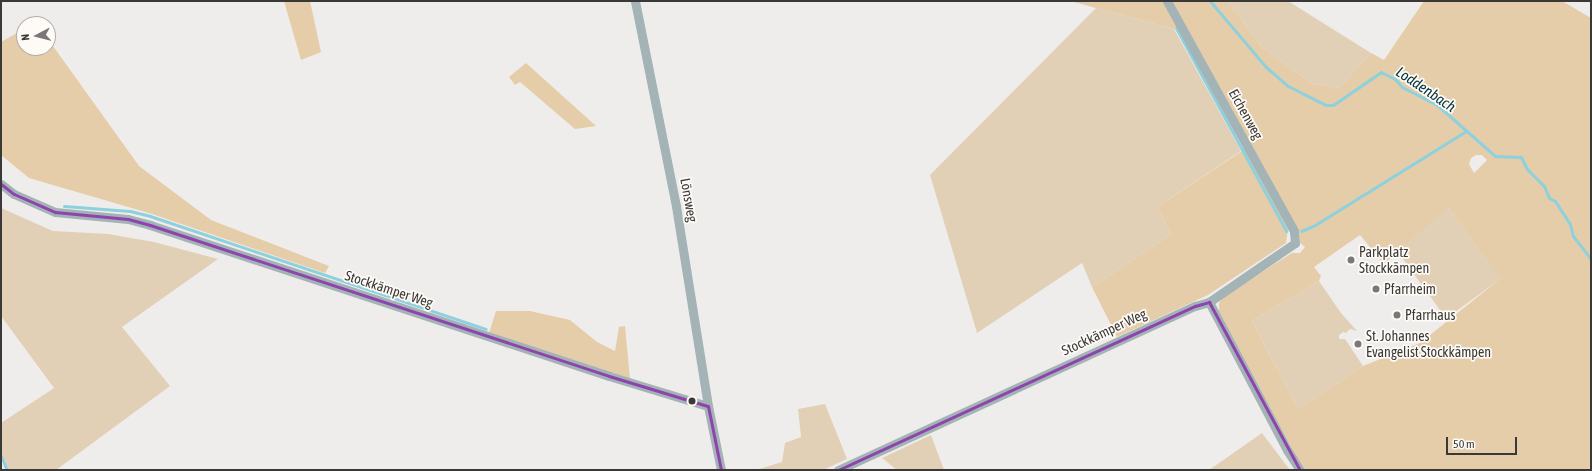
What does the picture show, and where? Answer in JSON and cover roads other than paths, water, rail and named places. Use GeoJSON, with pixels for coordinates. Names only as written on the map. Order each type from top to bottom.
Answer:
{"type":"FeatureCollection","features":[{"type":"Feature","properties":{"kind":"street","name":"Lönsweg"},"geometry":{"type":"LineString","coordinates":[[635,1],[676,206],[708,406]]}},
{"type":"Feature","properties":{"kind":"street","name":"Eichenweg"},"geometry":{"type":"LineString","coordinates":[[1167,1],[1294,231],[1295,243]]}},
{"type":"Feature","properties":{"kind":"street","name":"Stockkämper Weg"},"geometry":{"type":"LineString","coordinates":[[1,184],[14,194],[55,212],[128,219],[150,225],[601,374],[708,406]]}},
{"type":"Feature","properties":{"kind":"street","name":"Stockkämper Weg"},"geometry":{"type":"LineString","coordinates":[[838,470],[1195,306],[1209,302],[1295,243]]}},
{"type":"Feature","properties":{"kind":"street"},"geometry":{"type":"LineString","coordinates":[[1209,302],[1287,450],[1300,470]]}},
{"type":"Feature","properties":{"kind":"street"},"geometry":{"type":"LineString","coordinates":[[708,406],[721,470]]}},
{"type":"Feature","properties":{"kind":"waterway","name":"Loddenbach"},"geometry":{"type":"LineString","coordinates":[[1210,1],[1266,67],[1288,86],[1326,105],[1333,105],[1381,72],[1395,79],[1402,87],[1436,104],[1495,156],[1521,157],[1527,169],[1544,186],[1549,198],[1555,201],[1570,224],[1573,236],[1591,259]]}},
{"type":"Feature","properties":{"kind":"waterway"},"geometry":{"type":"LineString","coordinates":[[1176,28],[1286,231]]}},
{"type":"Feature","properties":{"kind":"waterway"},"geometry":{"type":"LineString","coordinates":[[1301,231],[1315,225],[1466,131]]}},
{"type":"Feature","properties":{"kind":"waterway"},"geometry":{"type":"LineString","coordinates":[[64,206],[130,211],[150,216],[485,329]]}},
{"type":"Feature","properties":{"kind":"waterway"},"geometry":{"type":"LineString","coordinates":[[1,456],[7,470]]}},
{"type":"Feature","properties":{"kind":"place","name":"Parkplatz Stockkämpen"},"geometry":{"type":"Point","coordinates":[1351,260]}},
{"type":"Feature","properties":{"kind":"place","name":"Pfarrheim"},"geometry":{"type":"Point","coordinates":[1376,289]}},
{"type":"Feature","properties":{"kind":"place","name":"Pfarrhaus"},"geometry":{"type":"Point","coordinates":[1397,315]}},
{"type":"Feature","properties":{"kind":"place","name":"St. Johannes Evangelist Stockkämpen"},"geometry":{"type":"Point","coordinates":[1358,344]}}]}
